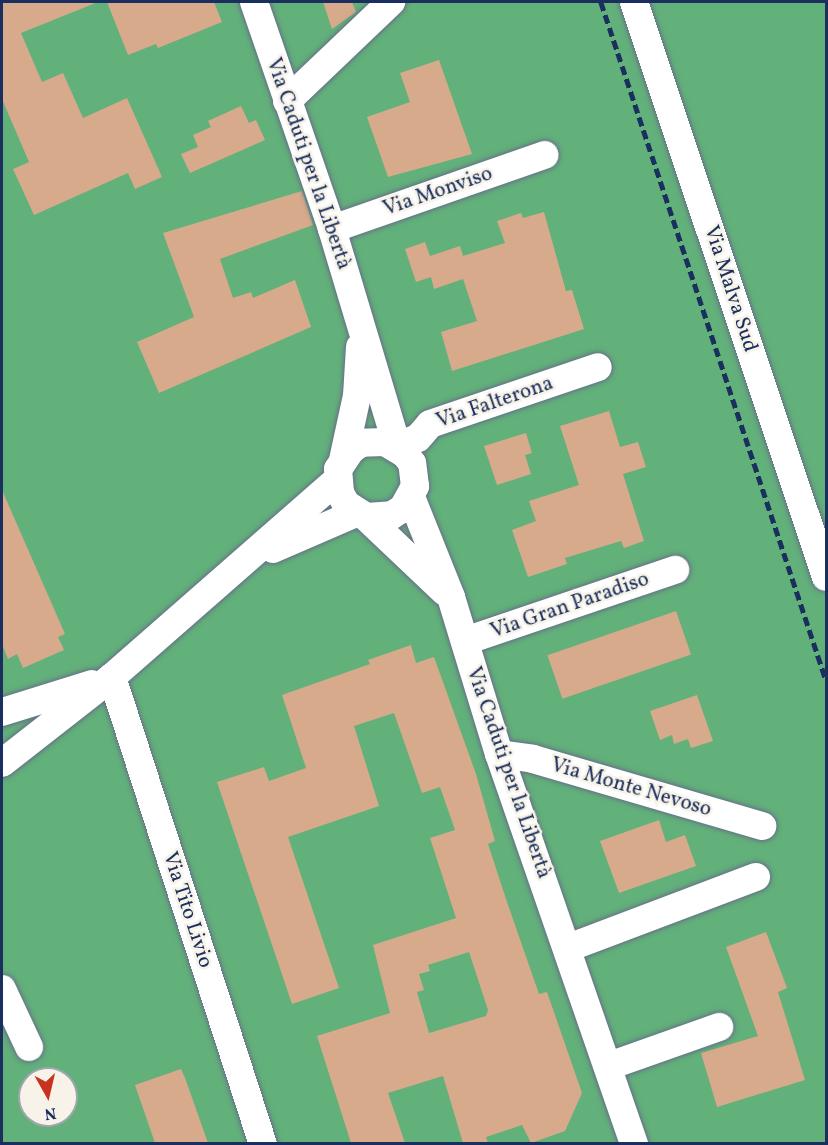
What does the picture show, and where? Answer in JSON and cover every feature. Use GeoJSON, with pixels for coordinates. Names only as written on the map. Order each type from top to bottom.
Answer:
{"type":"FeatureCollection","features":[{"type":"Feature","properties":{"kind":"street","name":"Via Caduti per la Libertà"},"geometry":{"type":"LineString","coordinates":[[254,2],[332,229],[397,446]]}},
{"type":"Feature","properties":{"kind":"street"},"geometry":{"type":"LineString","coordinates":[[287,101],[391,2]]}},
{"type":"Feature","properties":{"kind":"street","name":"Via Malva Sud"},"geometry":{"type":"LineString","coordinates":[[634,2],[826,577]]}},
{"type":"Feature","properties":{"kind":"street","name":"Via Monviso"},"geometry":{"type":"LineString","coordinates":[[332,229],[544,155]]}},
{"type":"Feature","properties":{"kind":"street"},"geometry":{"type":"LineString","coordinates":[[362,327],[357,396],[340,470],[340,493],[451,597]]}},
{"type":"Feature","properties":{"kind":"street","name":"Via Falterona"},"geometry":{"type":"LineString","coordinates":[[397,446],[418,438],[430,424],[598,367]]}},
{"type":"Feature","properties":{"kind":"street"},"geometry":{"type":"LineString","coordinates":[[2,764],[112,678],[252,558],[340,470],[361,443],[385,442],[397,446],[412,464],[415,474],[411,497],[392,515],[361,515],[252,558]]}},
{"type":"Feature","properties":{"kind":"street","name":"Via Caduti per la Libertà"},"geometry":{"type":"LineString","coordinates":[[411,497],[451,597],[499,754],[634,1143]]}},
{"type":"Feature","properties":{"kind":"street","name":"Via Gran Paradiso"},"geometry":{"type":"LineString","coordinates":[[465,641],[675,570]]}},
{"type":"Feature","properties":{"kind":"street"},"geometry":{"type":"LineString","coordinates":[[2,712],[112,678]]}},
{"type":"Feature","properties":{"kind":"street","name":"Via Tito Livio"},"geometry":{"type":"LineString","coordinates":[[112,678],[262,1143]]}},
{"type":"Feature","properties":{"kind":"street","name":"Via Monte Nevoso"},"geometry":{"type":"LineString","coordinates":[[499,754],[533,759],[762,826]]}},
{"type":"Feature","properties":{"kind":"street"},"geometry":{"type":"LineString","coordinates":[[568,948],[756,877]]}},
{"type":"Feature","properties":{"kind":"street"},"geometry":{"type":"LineString","coordinates":[[2,989],[29,1047]]}},
{"type":"Feature","properties":{"kind":"street"},"geometry":{"type":"LineString","coordinates":[[609,1066],[719,1027]]}},
{"type":"Feature","properties":{"kind":"green space"},"geometry":{"type":"Polygon","coordinates":[[[2,2],[826,2],[826,1143],[2,1144],[2,2]]]}},
{"type":"Feature","properties":{"kind":"building"},"geometry":{"type":"Polygon","coordinates":[[[2,2],[98,2],[21,33],[42,82],[63,73],[83,118],[127,98],[162,177],[135,189],[128,173],[34,215],[13,169],[29,162],[2,99],[2,2]]]}},
{"type":"Feature","properties":{"kind":"building"},"geometry":{"type":"Polygon","coordinates":[[[107,2],[214,2],[222,22],[158,48],[156,44],[128,55],[107,2]]]}},
{"type":"Feature","properties":{"kind":"building"},"geometry":{"type":"Polygon","coordinates":[[[323,2],[352,2],[356,12],[332,29],[323,2]]]}},
{"type":"Feature","properties":{"kind":"building"},"geometry":{"type":"Polygon","coordinates":[[[439,60],[472,154],[388,177],[367,117],[410,102],[400,73],[439,60]]]}},
{"type":"Feature","properties":{"kind":"building"},"geometry":{"type":"Polygon","coordinates":[[[241,106],[249,123],[256,120],[265,140],[190,173],[181,154],[198,147],[193,135],[211,127],[208,121],[241,106]]]}},
{"type":"Feature","properties":{"kind":"building"},"geometry":{"type":"Polygon","coordinates":[[[302,191],[313,225],[220,259],[233,298],[251,292],[253,298],[295,280],[311,327],[159,393],[137,342],[194,317],[163,233],[302,191]]]}},
{"type":"Feature","properties":{"kind":"building"},"geometry":{"type":"Polygon","coordinates":[[[544,212],[566,291],[572,290],[584,329],[452,371],[441,332],[477,321],[463,279],[434,289],[431,277],[416,282],[405,249],[425,242],[430,256],[460,246],[463,256],[505,243],[497,221],[521,213],[523,218],[544,212]]]}},
{"type":"Feature","properties":{"kind":"building"},"geometry":{"type":"Polygon","coordinates":[[[609,411],[620,447],[638,442],[646,467],[623,474],[644,541],[624,548],[621,541],[565,558],[567,564],[528,577],[512,530],[536,521],[529,501],[579,485],[560,426],[609,411]]]}},
{"type":"Feature","properties":{"kind":"building"},"geometry":{"type":"Polygon","coordinates":[[[526,433],[532,453],[525,455],[531,474],[497,485],[484,446],[526,433]]]}},
{"type":"Feature","properties":{"kind":"building"},"geometry":{"type":"Polygon","coordinates":[[[2,490],[65,634],[58,637],[64,650],[23,668],[17,654],[8,659],[2,644],[2,490]]]}},
{"type":"Feature","properties":{"kind":"building"},"geometry":{"type":"Polygon","coordinates":[[[676,611],[691,654],[562,699],[547,655],[676,611]]]}},
{"type":"Feature","properties":{"kind":"building"},"geometry":{"type":"Polygon","coordinates":[[[411,645],[416,663],[434,657],[476,774],[495,841],[488,844],[506,899],[539,994],[547,992],[582,1093],[565,1131],[531,1143],[522,1125],[486,1137],[488,1143],[463,1143],[443,1076],[388,1093],[405,1143],[351,1143],[317,1036],[390,1013],[373,945],[456,918],[430,838],[455,830],[440,787],[422,793],[394,713],[354,726],[379,806],[288,837],[339,988],[292,1004],[217,782],[264,767],[269,781],[306,768],[282,695],[370,664],[368,660],[411,645]],[[469,952],[428,965],[430,971],[419,974],[424,990],[417,992],[429,1033],[486,1016],[488,1010],[469,952]]]}},
{"type":"Feature","properties":{"kind":"building"},"geometry":{"type":"Polygon","coordinates":[[[697,695],[713,741],[691,748],[688,739],[674,744],[672,735],[660,740],[650,711],[697,695]]]}},
{"type":"Feature","properties":{"kind":"building"},"geometry":{"type":"Polygon","coordinates":[[[659,820],[666,842],[685,835],[696,866],[619,893],[600,841],[659,820]]]}},
{"type":"Feature","properties":{"kind":"building"},"geometry":{"type":"Polygon","coordinates":[[[766,932],[787,988],[778,992],[805,1080],[717,1107],[701,1053],[758,1036],[726,947],[766,932]]]}},
{"type":"Feature","properties":{"kind":"building"},"geometry":{"type":"Polygon","coordinates":[[[181,1069],[208,1143],[155,1143],[135,1085],[181,1069]]]}},
{"type":"Feature","properties":{"kind":"railway"},"geometry":{"type":"LineString","coordinates":[[601,2],[826,680]]}}]}
